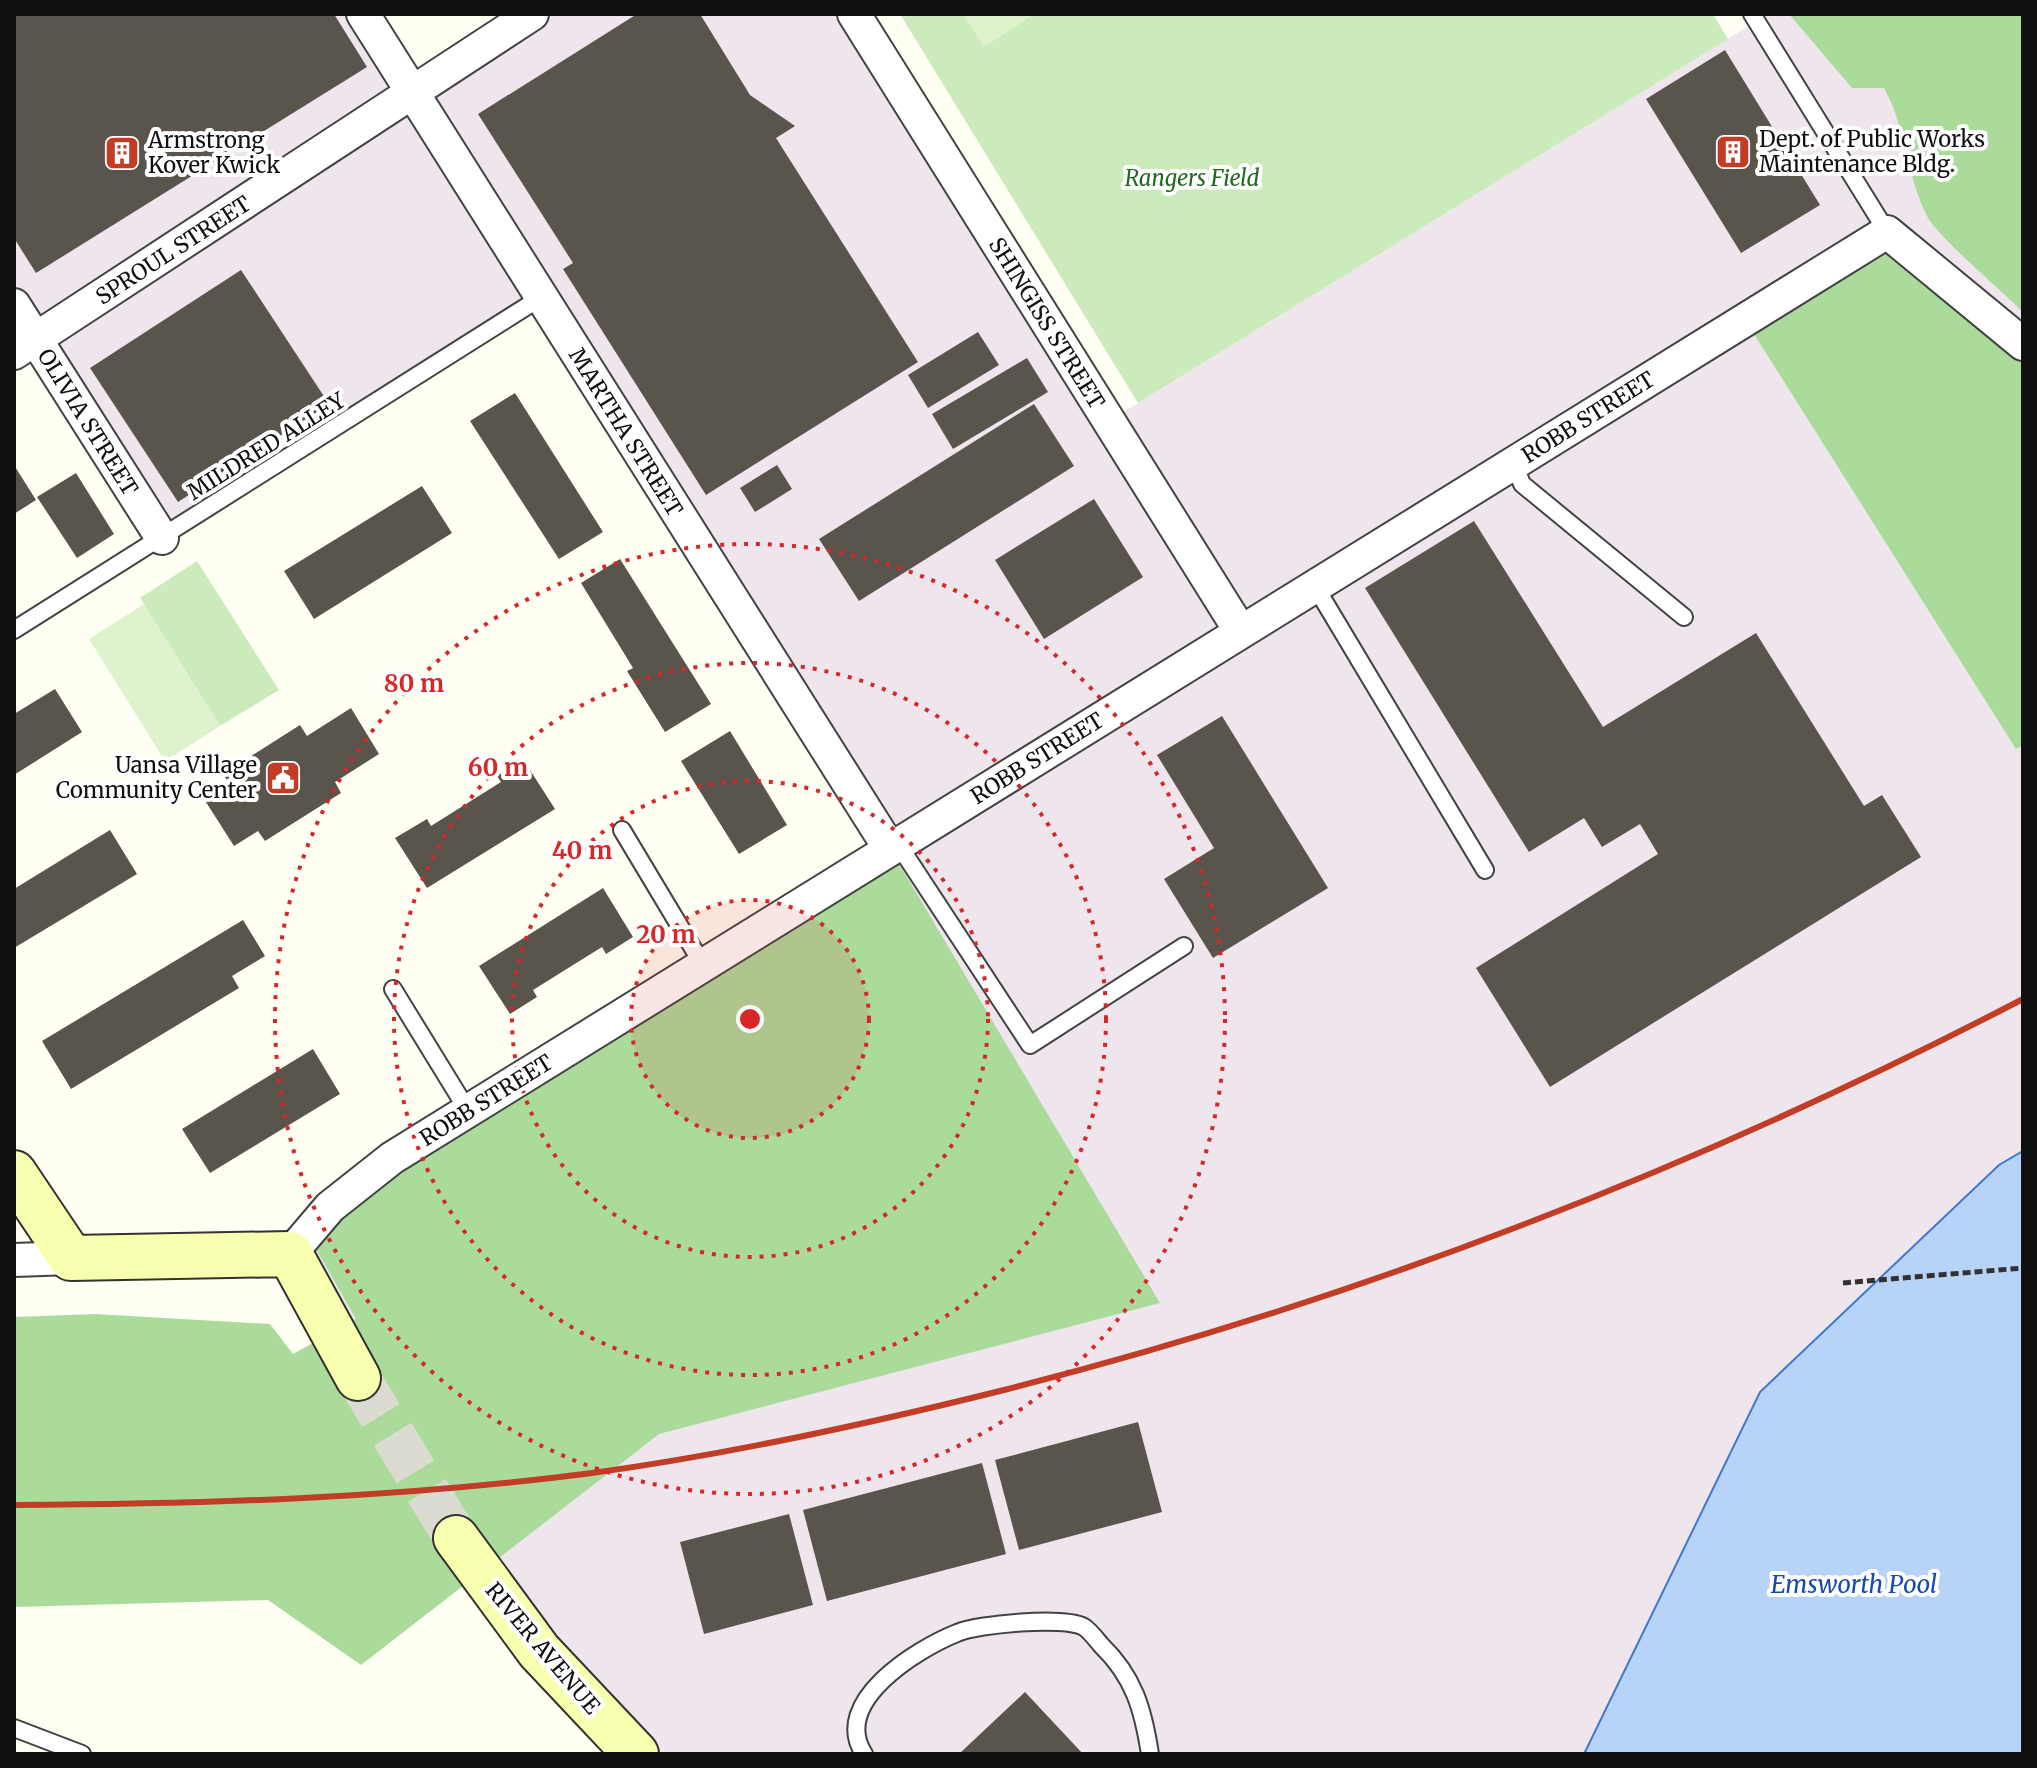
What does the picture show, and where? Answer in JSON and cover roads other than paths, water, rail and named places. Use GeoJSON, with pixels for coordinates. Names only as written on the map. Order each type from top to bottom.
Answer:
{"type":"FeatureCollection","features":[{"type":"Feature","properties":{"kind":"street","name":"MARTHA STREET"},"geometry":{"type":"LineString","coordinates":[[363,14],[540,298],[894,847]]}},
{"type":"Feature","properties":{"kind":"street","name":"SPROUL STREET"},"geometry":{"type":"LineString","coordinates":[[25,346],[532,14]]}},
{"type":"Feature","properties":{"kind":"street","name":"SHINGISS STREET"},"geometry":{"type":"LineString","coordinates":[[854,14],[1241,632]]}},
{"type":"Feature","properties":{"kind":"street","name":"ROBB STREET"},"geometry":{"type":"LineString","coordinates":[[290,1254],[330,1207],[392,1158],[1887,232]]}},
{"type":"Feature","properties":{"kind":"street"},"geometry":{"type":"LineString","coordinates":[[1887,232],[2023,344]]}},
{"type":"Feature","properties":{"kind":"street","name":"OLIVIA STREET"},"geometry":{"type":"LineString","coordinates":[[14,305],[25,346],[162,538]]}},
{"type":"Feature","properties":{"kind":"street"},"geometry":{"type":"LineString","coordinates":[[14,1173],[71,1258]]}},
{"type":"Feature","properties":{"kind":"street"},"geometry":{"type":"LineString","coordinates":[[14,1260],[290,1254],[358,1378]]}},
{"type":"Feature","properties":{"kind":"street","name":"RIVER AVENUE"},"geometry":{"type":"LineString","coordinates":[[456,1538],[539,1651],[636,1754]]}},
{"type":"Feature","properties":{"kind":"lane"},"geometry":{"type":"LineString","coordinates":[[1752,14],[1887,232]]}},
{"type":"Feature","properties":{"kind":"lane","name":"MILDRED ALLEY"},"geometry":{"type":"LineString","coordinates":[[14,630],[540,298]]}},
{"type":"Feature","properties":{"kind":"lane"},"geometry":{"type":"LineString","coordinates":[[1514,463],[1522,484],[1684,617]]}},
{"type":"Feature","properties":{"kind":"lane"},"geometry":{"type":"LineString","coordinates":[[1315,586],[1485,870]]}},
{"type":"Feature","properties":{"kind":"lane"},"geometry":{"type":"LineString","coordinates":[[622,830],[703,965]]}},
{"type":"Feature","properties":{"kind":"lane"},"geometry":{"type":"LineString","coordinates":[[894,847],[1030,1045],[1184,946]]}},
{"type":"Feature","properties":{"kind":"lane"},"geometry":{"type":"LineString","coordinates":[[393,989],[468,1111]]}},
{"type":"Feature","properties":{"kind":"lane"},"geometry":{"type":"LineString","coordinates":[[864,1754],[858,1745],[857,1716],[886,1673],[958,1632],[1036,1620],[1083,1626],[1125,1668],[1145,1719],[1150,1754]]}},
{"type":"Feature","properties":{"kind":"lane"},"geometry":{"type":"LineString","coordinates":[[14,1728],[82,1754]]}},
{"type":"Feature","properties":{"kind":"water","name":"Emsworth Pool"},"geometry":{"type":"Polygon","coordinates":[[[2023,1151],[2023,1754],[1584,1754],[1760,1392],[1999,1165],[2023,1151]]]}},
{"type":"Feature","properties":{"kind":"tunnel"},"geometry":{"type":"LineString","coordinates":[[358,1378],[456,1538]]}},
{"type":"Feature","properties":{"kind":"railway"},"geometry":{"type":"LineString","coordinates":[[14,1505],[303,1498],[520,1482],[748,1447],[1004,1390],[1267,1315],[1525,1224],[1777,1119],[2023,999]]}},
{"type":"Feature","properties":{"kind":"place","name":"Dept. of Public Works Maintenance Bldg."},"geometry":{"type":"Point","coordinates":[1733,152]}},
{"type":"Feature","properties":{"kind":"place","name":"Armstrong Kover Kwick"},"geometry":{"type":"Point","coordinates":[122,153]}},
{"type":"Feature","properties":{"kind":"place","name":"Uansa Village Community Center"},"geometry":{"type":"Point","coordinates":[283,778]}},
{"type":"Feature","properties":{"kind":"park label","name":"Rangers Field"},"geometry":{"type":"Point","coordinates":[1192,178]}}]}
